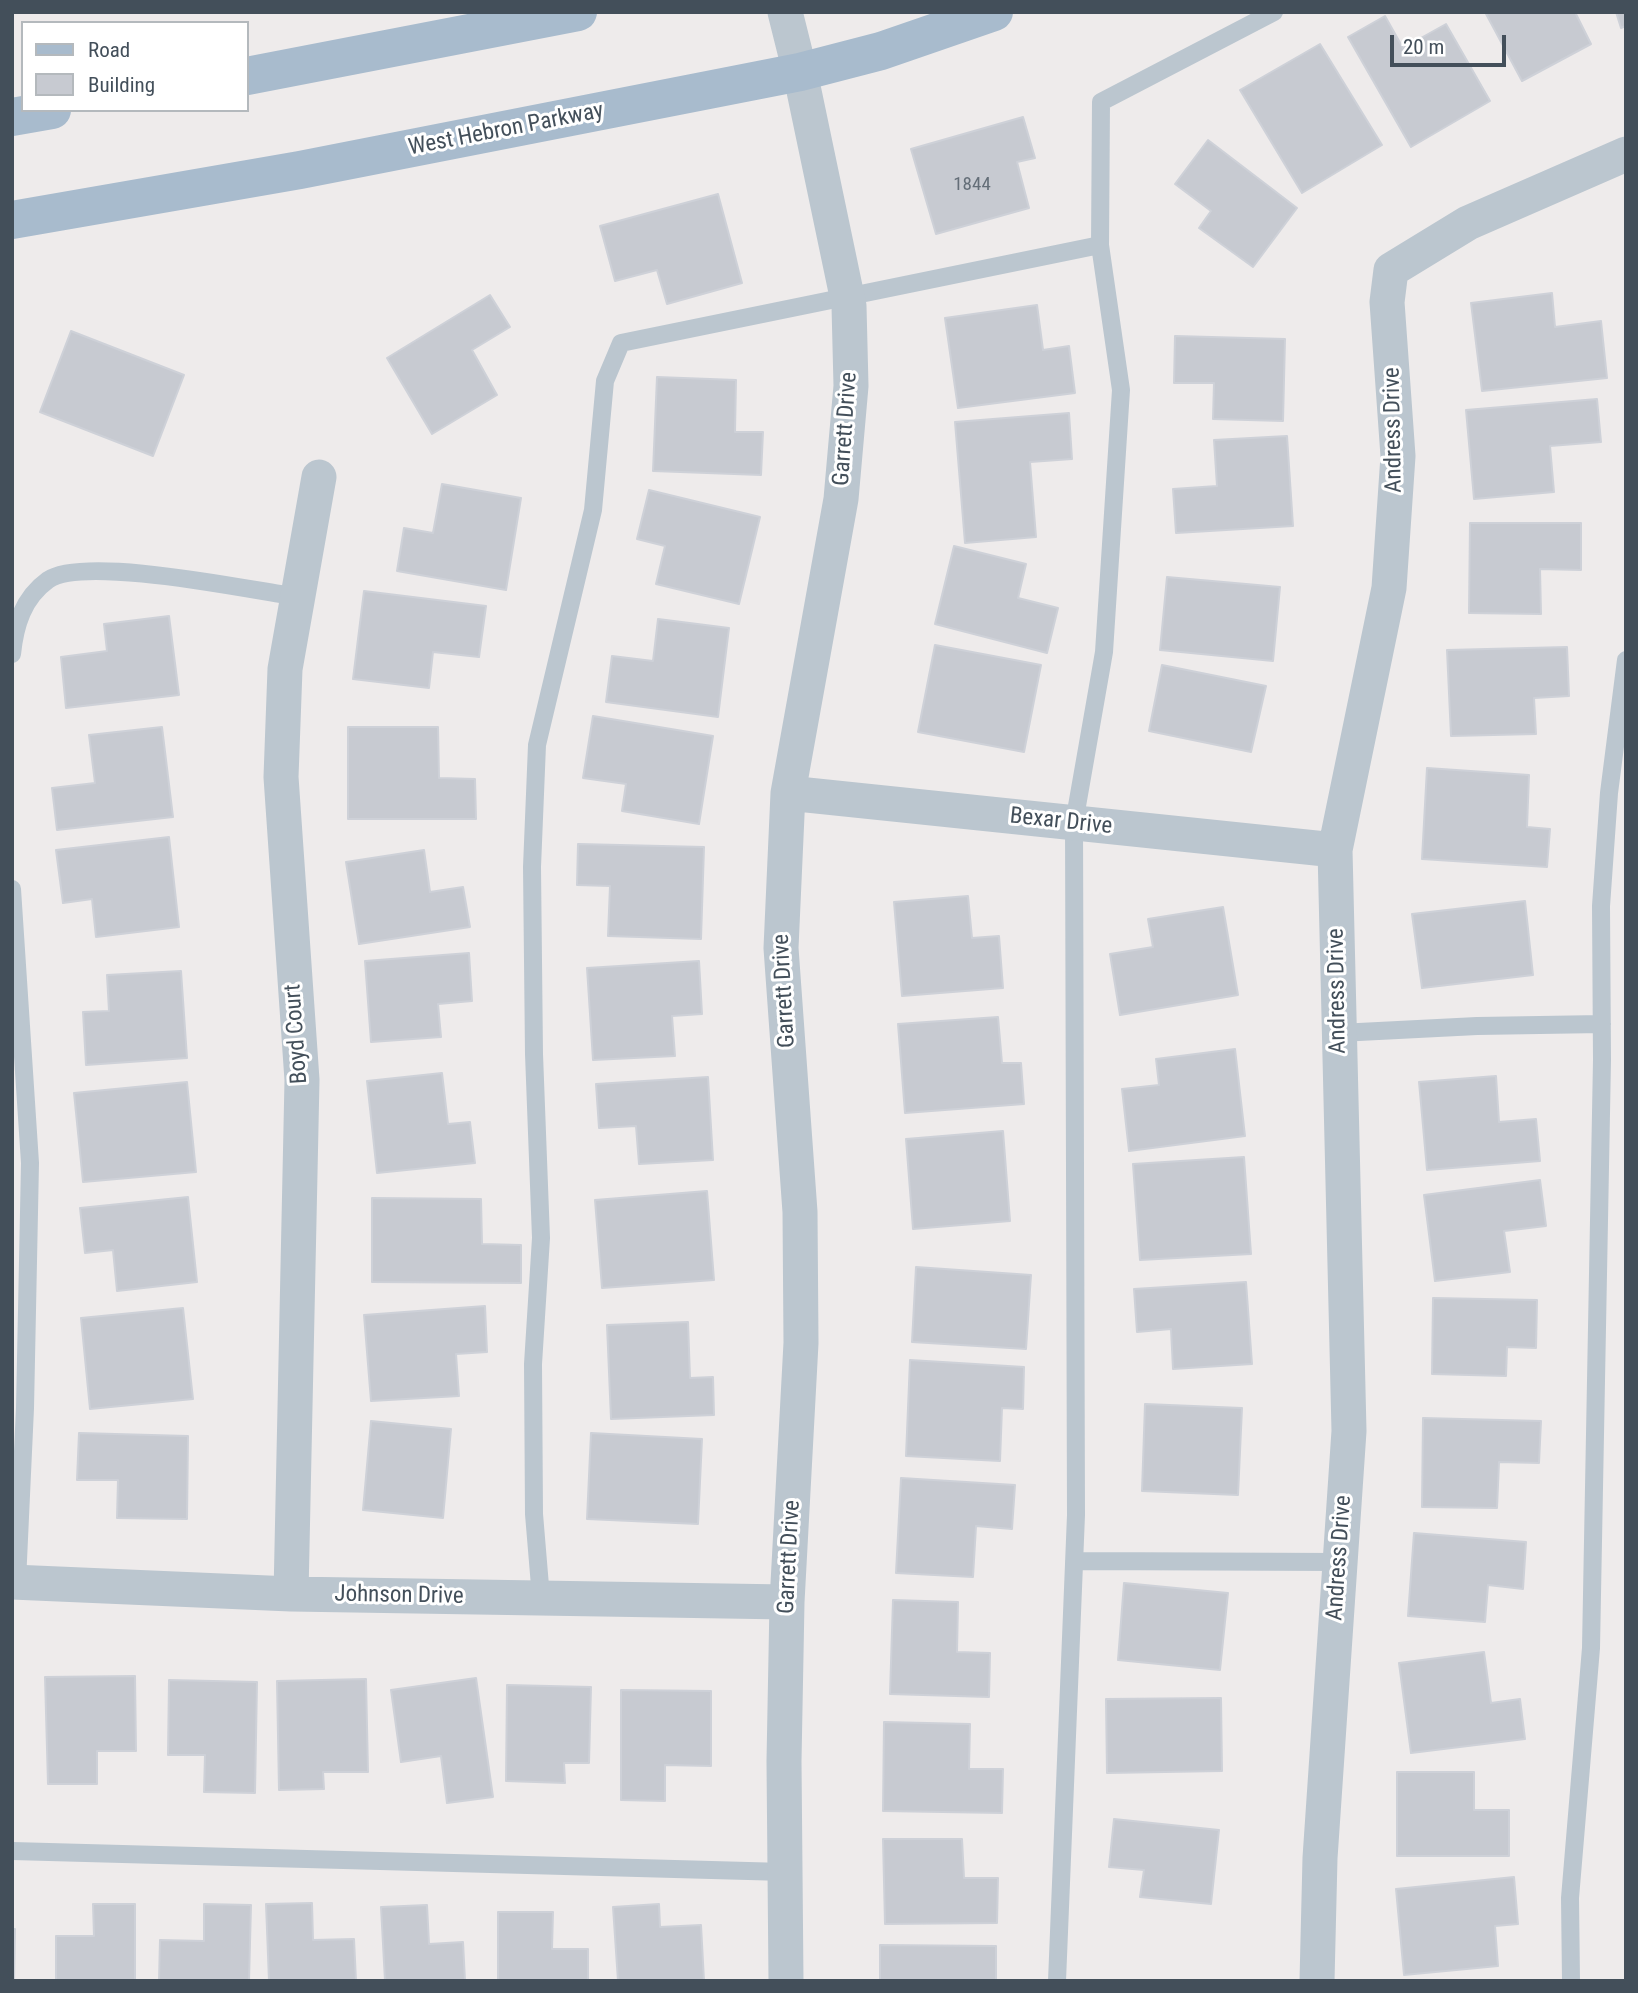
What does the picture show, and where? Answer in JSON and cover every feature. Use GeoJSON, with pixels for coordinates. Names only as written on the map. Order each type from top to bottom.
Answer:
{"type":"FeatureCollection","features":[{"type":"Feature","properties":{"kind":"main road"},"geometry":{"type":"LineString","coordinates":[[248,76],[578,12]]}},
{"type":"Feature","properties":{"kind":"main road","name":"West Hebron Parkway"},"geometry":{"type":"LineString","coordinates":[[12,220],[327,164],[800,72],[881,51],[994,12]]}},
{"type":"Feature","properties":{"kind":"main road"},"geometry":{"type":"LineString","coordinates":[[12,117],[41,112]]}},
{"type":"Feature","properties":{"kind":"street","name":"Garrett Drive"},"geometry":{"type":"LineString","coordinates":[[785,12],[846,295],[851,386],[841,499],[788,793],[781,947],[800,1212],[801,1343],[787,1602],[786,1981]]}},
{"type":"Feature","properties":{"kind":"street","name":"Andress Drive"},"geometry":{"type":"LineString","coordinates":[[1317,1981],[1320,1858],[1349,1432],[1335,850],[1389,588],[1398,456],[1387,302],[1391,270],[1468,223],[1626,154]]}},
{"type":"Feature","properties":{"kind":"street","name":"Boyd Court"},"geometry":{"type":"LineString","coordinates":[[291,1594],[302,1080],[281,778],[285,669],[319,477]]}},
{"type":"Feature","properties":{"kind":"street","name":"Bexar Drive"},"geometry":{"type":"LineString","coordinates":[[788,793],[1335,850]]}},
{"type":"Feature","properties":{"kind":"street","name":"Johnson Drive"},"geometry":{"type":"LineString","coordinates":[[15,1582],[291,1594],[787,1602]]}},
{"type":"Feature","properties":{"kind":"lane"},"geometry":{"type":"LineString","coordinates":[[1057,1981],[1074,1560],[1073,823],[1104,652],[1121,390],[1100,245],[1101,102],[1274,12]]}},
{"type":"Feature","properties":{"kind":"lane"},"geometry":{"type":"LineString","coordinates":[[541,1598],[534,1514],[533,1364],[541,1238],[534,1055],[532,894],[537,745],[593,510],[605,381],[621,343],[1100,245]]}},
{"type":"Feature","properties":{"kind":"lane"},"geometry":{"type":"LineString","coordinates":[[12,654],[14,635],[27,600],[50,578],[80,570],[124,572],[298,597]]}},
{"type":"Feature","properties":{"kind":"lane"},"geometry":{"type":"LineString","coordinates":[[1571,1981],[1570,1898],[1591,1648],[1602,1024],[1601,906],[1609,793],[1626,660]]}},
{"type":"Feature","properties":{"kind":"lane"},"geometry":{"type":"LineString","coordinates":[[12,889],[30,1163],[15,1582]]}},
{"type":"Feature","properties":{"kind":"lane"},"geometry":{"type":"LineString","coordinates":[[1339,1033],[1477,1026],[1602,1024]]}},
{"type":"Feature","properties":{"kind":"lane"},"geometry":{"type":"LineString","coordinates":[[1074,1560],[1340,1562]]}},
{"type":"Feature","properties":{"kind":"lane"},"geometry":{"type":"LineString","coordinates":[[12,1851],[785,1872]]}},
{"type":"Feature","properties":{"kind":"building"},"geometry":{"type":"Polygon","coordinates":[[[1485,12],[1575,12],[1591,44],[1522,81],[1485,12]]]}},
{"type":"Feature","properties":{"kind":"building"},"geometry":{"type":"Polygon","coordinates":[[[1616,12],[1626,12],[1626,26],[1621,28],[1616,12]]]}},
{"type":"Feature","properties":{"kind":"building"},"geometry":{"type":"Polygon","coordinates":[[[1385,16],[1403,48],[1446,24],[1490,101],[1411,147],[1348,37],[1385,16]]]}},
{"type":"Feature","properties":{"kind":"building"},"geometry":{"type":"Polygon","coordinates":[[[1320,44],[1382,145],[1302,193],[1240,90],[1320,44]]]}},
{"type":"Feature","properties":{"kind":"building"},"geometry":{"type":"Polygon","coordinates":[[[1023,117],[1035,158],[1017,162],[1029,208],[936,234],[911,149],[1023,117]]]}},
{"type":"Feature","properties":{"kind":"building"},"geometry":{"type":"Polygon","coordinates":[[[1208,140],[1297,208],[1253,267],[1199,228],[1211,211],[1175,184],[1208,140]]]}},
{"type":"Feature","properties":{"kind":"building"},"geometry":{"type":"Polygon","coordinates":[[[718,194],[742,283],[667,304],[657,270],[615,281],[600,226],[718,194]]]}},
{"type":"Feature","properties":{"kind":"building"},"geometry":{"type":"Polygon","coordinates":[[[1552,293],[1555,327],[1601,321],[1607,378],[1482,391],[1471,303],[1552,293]]]}},
{"type":"Feature","properties":{"kind":"building"},"geometry":{"type":"Polygon","coordinates":[[[490,295],[510,327],[472,350],[497,395],[432,434],[387,358],[490,295]]]}},
{"type":"Feature","properties":{"kind":"building"},"geometry":{"type":"Polygon","coordinates":[[[1037,305],[1043,350],[1069,346],[1075,393],[958,408],[945,318],[1037,305]]]}},
{"type":"Feature","properties":{"kind":"building"},"geometry":{"type":"Polygon","coordinates":[[[71,331],[184,375],[153,456],[40,412],[71,331]]]}},
{"type":"Feature","properties":{"kind":"building"},"geometry":{"type":"Polygon","coordinates":[[[1175,336],[1285,339],[1283,421],[1213,419],[1214,383],[1174,383],[1175,336]]]}},
{"type":"Feature","properties":{"kind":"building"},"geometry":{"type":"Polygon","coordinates":[[[657,377],[736,380],[735,432],[763,432],[761,475],[653,471],[657,377]]]}},
{"type":"Feature","properties":{"kind":"building"},"geometry":{"type":"Polygon","coordinates":[[[1597,399],[1601,442],[1550,446],[1554,492],[1474,499],[1466,410],[1597,399]]]}},
{"type":"Feature","properties":{"kind":"building"},"geometry":{"type":"Polygon","coordinates":[[[1069,413],[1072,459],[1030,462],[1036,537],[965,543],[955,422],[1069,413]]]}},
{"type":"Feature","properties":{"kind":"building"},"geometry":{"type":"Polygon","coordinates":[[[1287,436],[1293,526],[1176,533],[1173,489],[1217,486],[1214,440],[1287,436]]]}},
{"type":"Feature","properties":{"kind":"building"},"geometry":{"type":"Polygon","coordinates":[[[442,484],[521,498],[506,590],[397,571],[404,528],[433,533],[442,484]]]}},
{"type":"Feature","properties":{"kind":"building"},"geometry":{"type":"Polygon","coordinates":[[[649,490],[760,517],[739,604],[656,584],[665,546],[637,539],[649,490]]]}},
{"type":"Feature","properties":{"kind":"building"},"geometry":{"type":"Polygon","coordinates":[[[1470,523],[1581,523],[1581,570],[1540,569],[1541,614],[1469,613],[1470,523]]]}},
{"type":"Feature","properties":{"kind":"building"},"geometry":{"type":"Polygon","coordinates":[[[954,546],[1026,564],[1018,598],[1058,608],[1047,653],[935,624],[954,546]]]}},
{"type":"Feature","properties":{"kind":"building"},"geometry":{"type":"Polygon","coordinates":[[[1167,577],[1280,587],[1273,661],[1160,650],[1167,577]]]}},
{"type":"Feature","properties":{"kind":"building"},"geometry":{"type":"Polygon","coordinates":[[[364,591],[486,606],[479,657],[433,652],[429,688],[353,679],[364,591]]]}},
{"type":"Feature","properties":{"kind":"building"},"geometry":{"type":"Polygon","coordinates":[[[169,616],[179,695],[66,708],[61,657],[107,651],[104,624],[169,616]]]}},
{"type":"Feature","properties":{"kind":"building"},"geometry":{"type":"Polygon","coordinates":[[[658,619],[729,628],[718,717],[606,702],[612,656],[653,661],[658,619]]]}},
{"type":"Feature","properties":{"kind":"building"},"geometry":{"type":"Polygon","coordinates":[[[935,645],[1041,665],[1024,752],[918,732],[935,645]]]}},
{"type":"Feature","properties":{"kind":"building"},"geometry":{"type":"Polygon","coordinates":[[[1567,647],[1569,696],[1534,698],[1536,734],[1451,736],[1447,650],[1567,647]]]}},
{"type":"Feature","properties":{"kind":"building"},"geometry":{"type":"Polygon","coordinates":[[[1162,665],[1266,686],[1251,752],[1149,731],[1162,665]]]}},
{"type":"Feature","properties":{"kind":"building"},"geometry":{"type":"Polygon","coordinates":[[[593,716],[713,736],[699,824],[622,811],[626,784],[583,778],[593,716]]]}},
{"type":"Feature","properties":{"kind":"building"},"geometry":{"type":"Polygon","coordinates":[[[162,727],[173,817],[57,830],[52,788],[95,783],[89,735],[162,727]]]}},
{"type":"Feature","properties":{"kind":"building"},"geometry":{"type":"Polygon","coordinates":[[[348,727],[438,727],[439,778],[475,779],[476,819],[348,819],[348,727]]]}},
{"type":"Feature","properties":{"kind":"building"},"geometry":{"type":"Polygon","coordinates":[[[1427,768],[1529,775],[1527,827],[1550,829],[1547,867],[1422,859],[1427,768]]]}},
{"type":"Feature","properties":{"kind":"building"},"geometry":{"type":"Polygon","coordinates":[[[169,837],[179,927],[96,937],[92,899],[63,903],[56,850],[169,837]]]}},
{"type":"Feature","properties":{"kind":"building"},"geometry":{"type":"Polygon","coordinates":[[[578,844],[704,847],[701,939],[608,936],[610,886],[577,885],[578,844]]]}},
{"type":"Feature","properties":{"kind":"building"},"geometry":{"type":"Polygon","coordinates":[[[424,850],[430,892],[463,887],[470,927],[359,944],[346,862],[424,850]]]}},
{"type":"Feature","properties":{"kind":"building"},"geometry":{"type":"Polygon","coordinates":[[[968,896],[972,938],[999,936],[1003,988],[902,996],[894,902],[968,896]]]}},
{"type":"Feature","properties":{"kind":"building"},"geometry":{"type":"Polygon","coordinates":[[[1525,901],[1533,975],[1422,988],[1412,914],[1525,901]]]}},
{"type":"Feature","properties":{"kind":"building"},"geometry":{"type":"Polygon","coordinates":[[[1223,907],[1238,995],[1120,1015],[1110,954],[1153,947],[1148,919],[1223,907]]]}},
{"type":"Feature","properties":{"kind":"building"},"geometry":{"type":"Polygon","coordinates":[[[469,953],[472,1001],[438,1004],[441,1037],[371,1042],[365,961],[469,953]]]}},
{"type":"Feature","properties":{"kind":"building"},"geometry":{"type":"Polygon","coordinates":[[[699,961],[702,1014],[672,1016],[675,1056],[593,1060],[587,968],[699,961]]]}},
{"type":"Feature","properties":{"kind":"building"},"geometry":{"type":"Polygon","coordinates":[[[181,971],[187,1058],[86,1065],[83,1012],[109,1011],[107,975],[181,971]]]}},
{"type":"Feature","properties":{"kind":"building"},"geometry":{"type":"Polygon","coordinates":[[[998,1017],[1002,1063],[1021,1063],[1024,1104],[905,1113],[898,1024],[998,1017]]]}},
{"type":"Feature","properties":{"kind":"building"},"geometry":{"type":"Polygon","coordinates":[[[1235,1049],[1245,1136],[1129,1151],[1122,1089],[1159,1085],[1156,1059],[1235,1049]]]}},
{"type":"Feature","properties":{"kind":"building"},"geometry":{"type":"Polygon","coordinates":[[[442,1073],[448,1124],[470,1122],[475,1163],[377,1173],[367,1081],[442,1073]]]}},
{"type":"Feature","properties":{"kind":"building"},"geometry":{"type":"Polygon","coordinates":[[[1496,1076],[1499,1122],[1536,1119],[1540,1161],[1427,1170],[1419,1082],[1496,1076]]]}},
{"type":"Feature","properties":{"kind":"building"},"geometry":{"type":"Polygon","coordinates":[[[708,1077],[713,1160],[639,1164],[636,1126],[599,1128],[596,1084],[708,1077]]]}},
{"type":"Feature","properties":{"kind":"building"},"geometry":{"type":"Polygon","coordinates":[[[187,1082],[196,1172],[83,1182],[74,1093],[187,1082]]]}},
{"type":"Feature","properties":{"kind":"building"},"geometry":{"type":"Polygon","coordinates":[[[1003,1131],[1010,1221],[913,1229],[906,1139],[1003,1131]]]}},
{"type":"Feature","properties":{"kind":"building"},"geometry":{"type":"Polygon","coordinates":[[[1244,1157],[1251,1254],[1140,1260],[1133,1164],[1244,1157]]]}},
{"type":"Feature","properties":{"kind":"building"},"geometry":{"type":"Polygon","coordinates":[[[1540,1180],[1546,1226],[1504,1231],[1510,1272],[1435,1281],[1424,1195],[1540,1180]]]}},
{"type":"Feature","properties":{"kind":"building"},"geometry":{"type":"Polygon","coordinates":[[[707,1191],[714,1280],[602,1288],[595,1200],[707,1191]]]}},
{"type":"Feature","properties":{"kind":"building"},"geometry":{"type":"Polygon","coordinates":[[[188,1197],[197,1282],[117,1291],[113,1250],[85,1253],[80,1208],[188,1197]]]}},
{"type":"Feature","properties":{"kind":"building"},"geometry":{"type":"Polygon","coordinates":[[[372,1198],[481,1199],[482,1244],[521,1245],[521,1283],[372,1282],[372,1198]]]}},
{"type":"Feature","properties":{"kind":"building"},"geometry":{"type":"Polygon","coordinates":[[[916,1267],[1031,1275],[1026,1349],[912,1342],[916,1267]]]}},
{"type":"Feature","properties":{"kind":"building"},"geometry":{"type":"Polygon","coordinates":[[[1246,1282],[1252,1364],[1173,1369],[1171,1329],[1137,1332],[1134,1289],[1246,1282]]]}},
{"type":"Feature","properties":{"kind":"building"},"geometry":{"type":"Polygon","coordinates":[[[1433,1298],[1537,1300],[1536,1348],[1507,1347],[1506,1376],[1432,1374],[1433,1298]]]}},
{"type":"Feature","properties":{"kind":"building"},"geometry":{"type":"Polygon","coordinates":[[[485,1306],[487,1352],[456,1354],[459,1396],[371,1401],[364,1315],[485,1306]]]}},
{"type":"Feature","properties":{"kind":"building"},"geometry":{"type":"Polygon","coordinates":[[[183,1308],[193,1399],[90,1409],[81,1318],[183,1308]]]}},
{"type":"Feature","properties":{"kind":"building"},"geometry":{"type":"Polygon","coordinates":[[[688,1322],[690,1378],[713,1377],[714,1415],[611,1419],[607,1325],[688,1322]]]}},
{"type":"Feature","properties":{"kind":"building"},"geometry":{"type":"Polygon","coordinates":[[[910,1360],[1024,1367],[1023,1409],[1002,1408],[1000,1461],[906,1456],[910,1360]]]}},
{"type":"Feature","properties":{"kind":"building"},"geometry":{"type":"Polygon","coordinates":[[[1145,1404],[1242,1408],[1238,1495],[1142,1491],[1145,1404]]]}},
{"type":"Feature","properties":{"kind":"building"},"geometry":{"type":"Polygon","coordinates":[[[1423,1418],[1541,1421],[1539,1463],[1499,1462],[1497,1508],[1422,1507],[1423,1418]]]}},
{"type":"Feature","properties":{"kind":"building"},"geometry":{"type":"Polygon","coordinates":[[[371,1421],[451,1429],[443,1518],[363,1510],[371,1421]]]}},
{"type":"Feature","properties":{"kind":"building"},"geometry":{"type":"Polygon","coordinates":[[[79,1433],[188,1436],[187,1519],[117,1518],[118,1480],[77,1480],[79,1433]]]}},
{"type":"Feature","properties":{"kind":"building"},"geometry":{"type":"Polygon","coordinates":[[[591,1433],[702,1439],[698,1524],[587,1519],[591,1433]]]}},
{"type":"Feature","properties":{"kind":"building"},"geometry":{"type":"Polygon","coordinates":[[[901,1478],[1015,1485],[1012,1529],[976,1526],[973,1577],[896,1573],[901,1478]]]}},
{"type":"Feature","properties":{"kind":"building"},"geometry":{"type":"Polygon","coordinates":[[[1414,1533],[1526,1542],[1523,1589],[1488,1585],[1485,1622],[1408,1616],[1414,1533]]]}},
{"type":"Feature","properties":{"kind":"building"},"geometry":{"type":"Polygon","coordinates":[[[1124,1583],[1228,1593],[1220,1670],[1118,1660],[1124,1583]]]}},
{"type":"Feature","properties":{"kind":"building"},"geometry":{"type":"Polygon","coordinates":[[[893,1600],[958,1602],[957,1652],[990,1653],[989,1697],[890,1694],[893,1600]]]}},
{"type":"Feature","properties":{"kind":"building"},"geometry":{"type":"Polygon","coordinates":[[[1484,1652],[1491,1703],[1520,1699],[1525,1739],[1411,1753],[1399,1663],[1484,1652]]]}},
{"type":"Feature","properties":{"kind":"building"},"geometry":{"type":"Polygon","coordinates":[[[135,1676],[136,1751],[97,1751],[97,1784],[48,1784],[45,1677],[135,1676]]]}},
{"type":"Feature","properties":{"kind":"building"},"geometry":{"type":"Polygon","coordinates":[[[476,1678],[493,1797],[447,1803],[441,1756],[401,1762],[391,1690],[476,1678]]]}},
{"type":"Feature","properties":{"kind":"building"},"geometry":{"type":"Polygon","coordinates":[[[366,1679],[368,1772],[323,1772],[324,1789],[279,1790],[277,1681],[366,1679]]]}},
{"type":"Feature","properties":{"kind":"building"},"geometry":{"type":"Polygon","coordinates":[[[169,1680],[257,1682],[255,1793],[204,1792],[205,1755],[168,1755],[169,1680]]]}},
{"type":"Feature","properties":{"kind":"building"},"geometry":{"type":"Polygon","coordinates":[[[507,1685],[591,1687],[589,1763],[564,1763],[565,1783],[506,1781],[507,1685]]]}},
{"type":"Feature","properties":{"kind":"building"},"geometry":{"type":"Polygon","coordinates":[[[621,1690],[711,1691],[711,1766],[665,1765],[665,1801],[621,1800],[621,1690]]]}},
{"type":"Feature","properties":{"kind":"building"},"geometry":{"type":"Polygon","coordinates":[[[1221,1698],[1222,1771],[1107,1773],[1106,1699],[1221,1698]]]}},
{"type":"Feature","properties":{"kind":"building"},"geometry":{"type":"Polygon","coordinates":[[[884,1722],[970,1724],[969,1769],[1003,1769],[1002,1813],[883,1811],[884,1722]]]}},
{"type":"Feature","properties":{"kind":"building"},"geometry":{"type":"Polygon","coordinates":[[[1397,1772],[1474,1772],[1474,1810],[1509,1810],[1509,1856],[1397,1856],[1397,1772]]]}},
{"type":"Feature","properties":{"kind":"building"},"geometry":{"type":"Polygon","coordinates":[[[1114,1819],[1219,1830],[1211,1904],[1140,1897],[1144,1870],[1109,1867],[1114,1819]]]}},
{"type":"Feature","properties":{"kind":"building"},"geometry":{"type":"Polygon","coordinates":[[[883,1839],[962,1839],[964,1878],[998,1878],[997,1923],[885,1924],[883,1839]]]}},
{"type":"Feature","properties":{"kind":"building"},"geometry":{"type":"Polygon","coordinates":[[[1514,1877],[1518,1924],[1495,1926],[1498,1966],[1404,1975],[1396,1889],[1514,1877]]]}},
{"type":"Feature","properties":{"kind":"building"},"geometry":{"type":"Polygon","coordinates":[[[312,1903],[313,1940],[354,1939],[356,1981],[269,1981],[266,1904],[312,1903]]]}},
{"type":"Feature","properties":{"kind":"building"},"geometry":{"type":"Polygon","coordinates":[[[93,1904],[135,1904],[135,1981],[56,1981],[56,1936],[94,1936],[93,1904]]]}},
{"type":"Feature","properties":{"kind":"building"},"geometry":{"type":"Polygon","coordinates":[[[204,1904],[251,1905],[249,1981],[159,1981],[160,1940],[204,1941],[204,1904]]]}},
{"type":"Feature","properties":{"kind":"building"},"geometry":{"type":"Polygon","coordinates":[[[659,1904],[660,1927],[701,1925],[704,1981],[618,1981],[613,1907],[659,1904]]]}},
{"type":"Feature","properties":{"kind":"building"},"geometry":{"type":"Polygon","coordinates":[[[427,1905],[429,1944],[463,1942],[465,1981],[385,1981],[381,1907],[427,1905]]]}},
{"type":"Feature","properties":{"kind":"building"},"geometry":{"type":"Polygon","coordinates":[[[498,1912],[553,1912],[552,1949],[588,1949],[588,1981],[498,1981],[498,1912]]]}},
{"type":"Feature","properties":{"kind":"building"},"geometry":{"type":"Polygon","coordinates":[[[12,1929],[15,1929],[14,1981],[12,1981],[12,1929]]]}},
{"type":"Feature","properties":{"kind":"building"},"geometry":{"type":"Polygon","coordinates":[[[880,1945],[996,1946],[996,1981],[880,1981],[880,1945]]]}}]}
